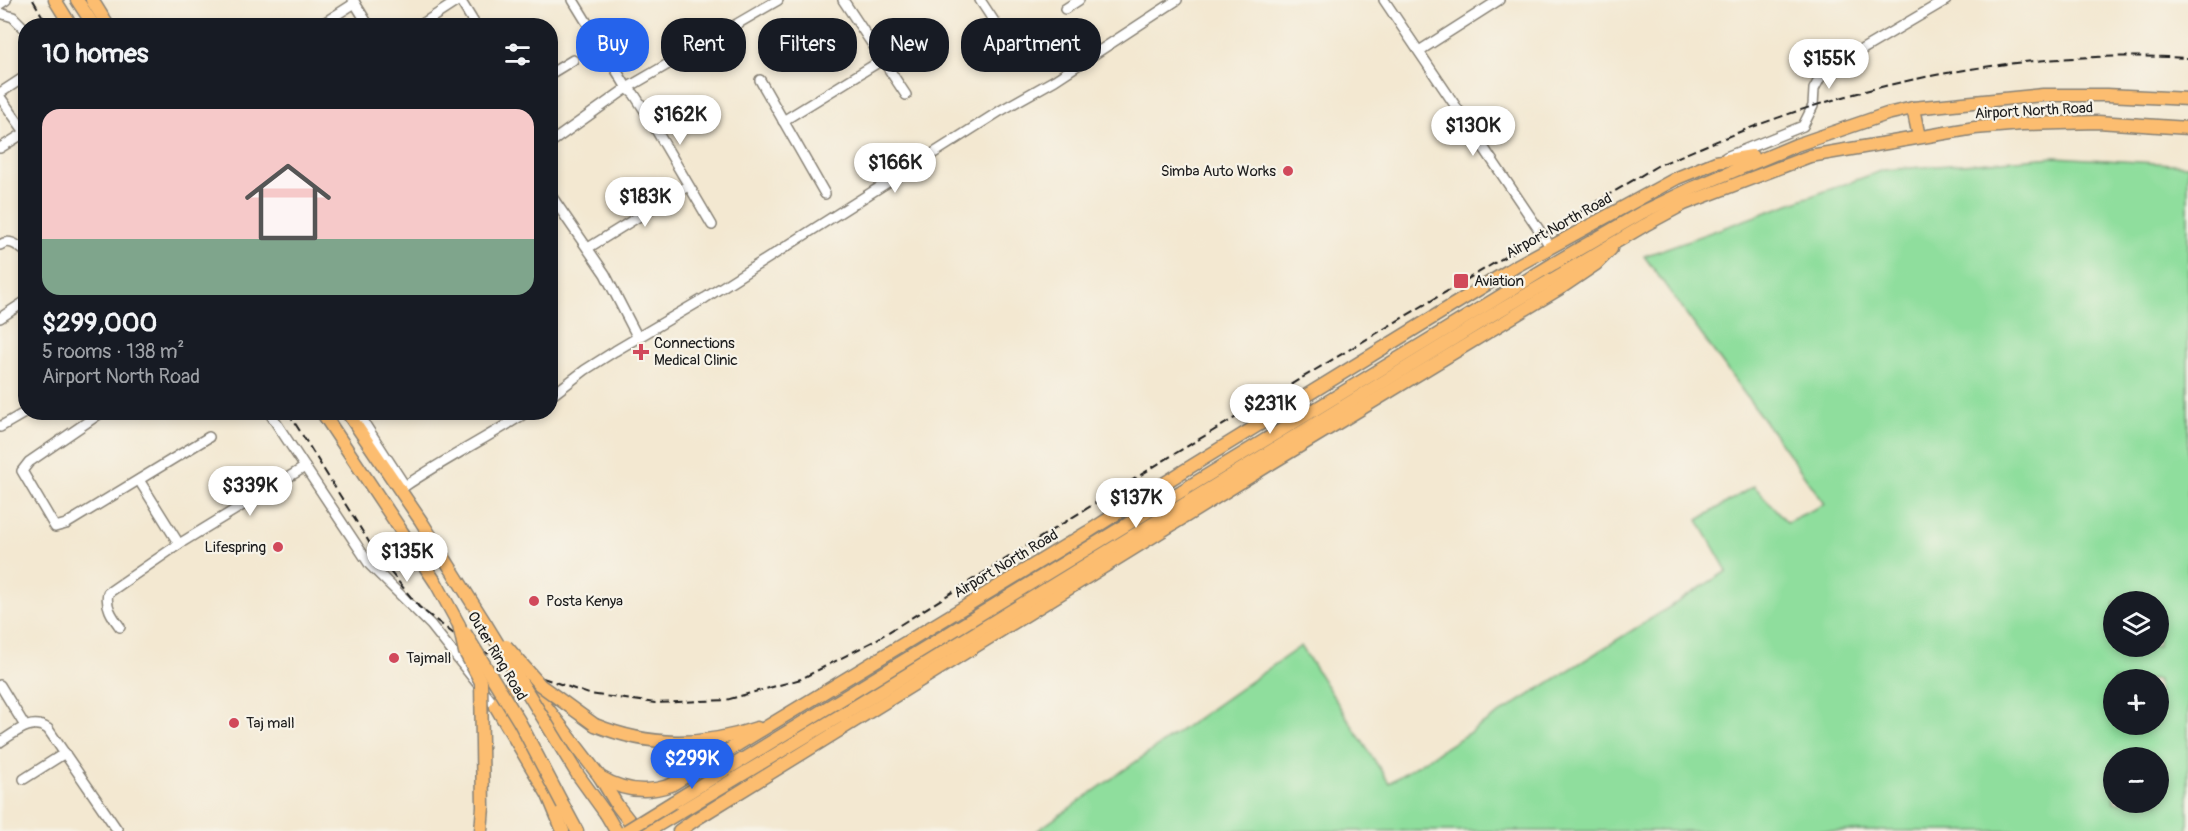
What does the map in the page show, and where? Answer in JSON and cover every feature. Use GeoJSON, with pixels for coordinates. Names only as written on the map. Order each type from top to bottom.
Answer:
{"type":"FeatureCollection","features":[{"type":"Feature","properties":{"kind":"main road"},"geometry":{"type":"LineString","coordinates":[[55,0],[66,18]]}},
{"type":"Feature","properties":{"kind":"main road"},"geometry":{"type":"LineString","coordinates":[[78,0],[89,18]]}},
{"type":"Feature","properties":{"kind":"main road"},"geometry":{"type":"LineString","coordinates":[[92,0],[103,18]]}},
{"type":"Feature","properties":{"kind":"main road","name":"Airport North Road"},"geometry":{"type":"LineString","coordinates":[[648,831],[849,703],[991,608],[1553,264],[1641,213],[1693,188],[1846,127],[1913,108],[2043,95],[2188,99]]}},
{"type":"Feature","properties":{"kind":"main road"},"geometry":{"type":"LineString","coordinates":[[1913,108],[1919,137]]}},
{"type":"Feature","properties":{"kind":"main road","name":"Airport North Road"},"geometry":{"type":"LineString","coordinates":[[626,831],[849,703],[1462,333],[1684,204],[1786,163],[1832,151],[1919,137],[2022,123],[2098,122],[2188,128]]}},
{"type":"Feature","properties":{"kind":"main road","name":"Airport North Road"},"geometry":{"type":"LineString","coordinates":[[600,777],[629,789],[645,791],[661,789],[729,752],[1550,246],[1677,178],[1716,162],[1771,155]]}},
{"type":"Feature","properties":{"kind":"main road","name":"Airport North Road"},"geometry":{"type":"LineString","coordinates":[[679,831],[1101,568],[1583,273],[1608,253],[1616,242]]}},
{"type":"Feature","properties":{"kind":"main road","name":"Outer Ring Road"},"geometry":{"type":"LineString","coordinates":[[327,420],[436,583],[459,625],[519,721],[577,831]]}},
{"type":"Feature","properties":{"kind":"main road","name":"Outer Ring Road"},"geometry":{"type":"LineString","coordinates":[[352,420],[421,521],[578,775],[616,831]]}},
{"type":"Feature","properties":{"kind":"main road"},"geometry":{"type":"LineString","coordinates":[[991,608],[1024,579],[1088,532]]}},
{"type":"Feature","properties":{"kind":"main road"},"geometry":{"type":"LineString","coordinates":[[485,623],[501,638],[520,664],[540,685],[595,725],[616,733],[643,740],[677,743],[725,737],[776,722]]}},
{"type":"Feature","properties":{"kind":"main road"},"geometry":{"type":"LineString","coordinates":[[459,625],[465,652],[481,682],[483,807],[481,831]]}},
{"type":"Feature","properties":{"kind":"main road"},"geometry":{"type":"LineString","coordinates":[[564,831],[548,795],[496,706],[499,698],[509,687],[519,685],[531,687],[600,777],[617,805],[637,831]]}},
{"type":"Feature","properties":{"kind":"main road"},"geometry":{"type":"LineString","coordinates":[[548,795],[557,831]]}},
{"type":"Feature","properties":{"kind":"street"},"geometry":{"type":"LineString","coordinates":[[0,4],[6,0]]}},
{"type":"Feature","properties":{"kind":"street"},"geometry":{"type":"LineString","coordinates":[[431,18],[459,0],[471,18]]}},
{"type":"Feature","properties":{"kind":"street"},"geometry":{"type":"LineString","coordinates":[[573,0],[627,88],[634,94],[645,111],[712,225]]}},
{"type":"Feature","properties":{"kind":"street"},"geometry":{"type":"LineString","coordinates":[[558,137],[627,88],[778,0]]}},
{"type":"Feature","properties":{"kind":"street"},"geometry":{"type":"LineString","coordinates":[[843,0],[869,40]]}},
{"type":"Feature","properties":{"kind":"street"},"geometry":{"type":"LineString","coordinates":[[980,0],[992,18]]}},
{"type":"Feature","properties":{"kind":"street"},"geometry":{"type":"LineString","coordinates":[[1065,9],[1079,0]]}},
{"type":"Feature","properties":{"kind":"street"},"geometry":{"type":"LineString","coordinates":[[558,391],[585,370],[705,298],[999,111],[1055,80],[1176,0]]}},
{"type":"Feature","properties":{"kind":"street"},"geometry":{"type":"LineString","coordinates":[[1384,0],[1550,246]]}},
{"type":"Feature","properties":{"kind":"street"},"geometry":{"type":"LineString","coordinates":[[1419,51],[1499,0]]}},
{"type":"Feature","properties":{"kind":"street"},"geometry":{"type":"LineString","coordinates":[[1716,162],[1803,126],[1813,106],[1814,89],[1821,76],[1946,0]]}},
{"type":"Feature","properties":{"kind":"street"},"geometry":{"type":"LineString","coordinates":[[331,18],[354,2],[364,18]]}},
{"type":"Feature","properties":{"kind":"street"},"geometry":{"type":"LineString","coordinates":[[0,13],[13,17],[18,22]]}},
{"type":"Feature","properties":{"kind":"street"},"geometry":{"type":"LineString","coordinates":[[558,69],[573,60]]}},
{"type":"Feature","properties":{"kind":"street"},"geometry":{"type":"LineString","coordinates":[[783,122],[869,68]]}},
{"type":"Feature","properties":{"kind":"street"},"geometry":{"type":"LineString","coordinates":[[890,72],[906,95]]}},
{"type":"Feature","properties":{"kind":"street"},"geometry":{"type":"LineString","coordinates":[[760,80],[825,194]]}},
{"type":"Feature","properties":{"kind":"street"},"geometry":{"type":"LineString","coordinates":[[18,82],[0,95],[18,122]]}},
{"type":"Feature","properties":{"kind":"street"},"geometry":{"type":"LineString","coordinates":[[0,148],[18,136]]}},
{"type":"Feature","properties":{"kind":"street"},"geometry":{"type":"LineString","coordinates":[[588,248],[688,186]]}},
{"type":"Feature","properties":{"kind":"street"},"geometry":{"type":"LineString","coordinates":[[558,205],[605,274],[638,338]]}},
{"type":"Feature","properties":{"kind":"street"},"geometry":{"type":"LineString","coordinates":[[0,245],[9,242],[18,246]]}},
{"type":"Feature","properties":{"kind":"street"},"geometry":{"type":"LineString","coordinates":[[0,318],[18,306]]}},
{"type":"Feature","properties":{"kind":"street"},"geometry":{"type":"LineString","coordinates":[[0,427],[18,417]]}},
{"type":"Feature","properties":{"kind":"street"},"geometry":{"type":"LineString","coordinates":[[92,420],[29,462],[22,471],[55,528],[66,524],[209,437]]}},
{"type":"Feature","properties":{"kind":"street"},"geometry":{"type":"LineString","coordinates":[[274,420],[370,565],[431,625],[496,706]]}},
{"type":"Feature","properties":{"kind":"street"},"geometry":{"type":"LineString","coordinates":[[362,420],[405,486],[471,444],[515,420]]}},
{"type":"Feature","properties":{"kind":"street"},"geometry":{"type":"LineString","coordinates":[[120,627],[110,614],[108,593],[179,544],[305,467]]}},
{"type":"Feature","properties":{"kind":"street"},"geometry":{"type":"LineString","coordinates":[[139,480],[179,544]]}},
{"type":"Feature","properties":{"kind":"street"},"geometry":{"type":"LineString","coordinates":[[0,685],[25,726]]}},
{"type":"Feature","properties":{"kind":"street"},"geometry":{"type":"LineString","coordinates":[[0,742],[25,726],[42,725],[48,729],[118,831]]}},
{"type":"Feature","properties":{"kind":"street"},"geometry":{"type":"LineString","coordinates":[[24,779],[65,753]]}},
{"type":"Feature","properties":{"kind":"green space"},"geometry":{"type":"Polygon","coordinates":[[[2055,157],[2188,165],[2188,831],[1037,831],[1301,646],[1389,783],[1727,571],[1698,520],[1754,486],[1787,522],[1825,504],[1644,256],[1884,170],[2055,157]]]}},
{"type":"Feature","properties":{"kind":"railway"},"geometry":{"type":"LineString","coordinates":[[33,0],[43,18]]}},
{"type":"Feature","properties":{"kind":"railway"},"geometry":{"type":"LineString","coordinates":[[293,420],[379,558],[419,607],[463,641],[523,671],[589,694],[655,703],[726,700],[801,679],[874,641],[1171,456],[1657,166],[1739,132],[1802,110],[1867,90],[1912,80],[2004,64],[2050,60],[2142,56],[2188,58]]}},
{"type":"Feature","properties":{"kind":"place","name":"Simba Auto Works"},"geometry":{"type":"Point","coordinates":[1288,171]}},
{"type":"Feature","properties":{"kind":"place","name":"Aviation"},"geometry":{"type":"Point","coordinates":[1461,281]}},
{"type":"Feature","properties":{"kind":"place","name":"Connections Medical Clinic"},"geometry":{"type":"Point","coordinates":[641,352]}},
{"type":"Feature","properties":{"kind":"place","name":"Lifespring"},"geometry":{"type":"Point","coordinates":[278,547]}},
{"type":"Feature","properties":{"kind":"place","name":"Posta Kenya"},"geometry":{"type":"Point","coordinates":[534,601]}},
{"type":"Feature","properties":{"kind":"place","name":"Tajmall"},"geometry":{"type":"Point","coordinates":[394,658]}},
{"type":"Feature","properties":{"kind":"place","name":"Taj mall"},"geometry":{"type":"Point","coordinates":[234,723]}}]}
